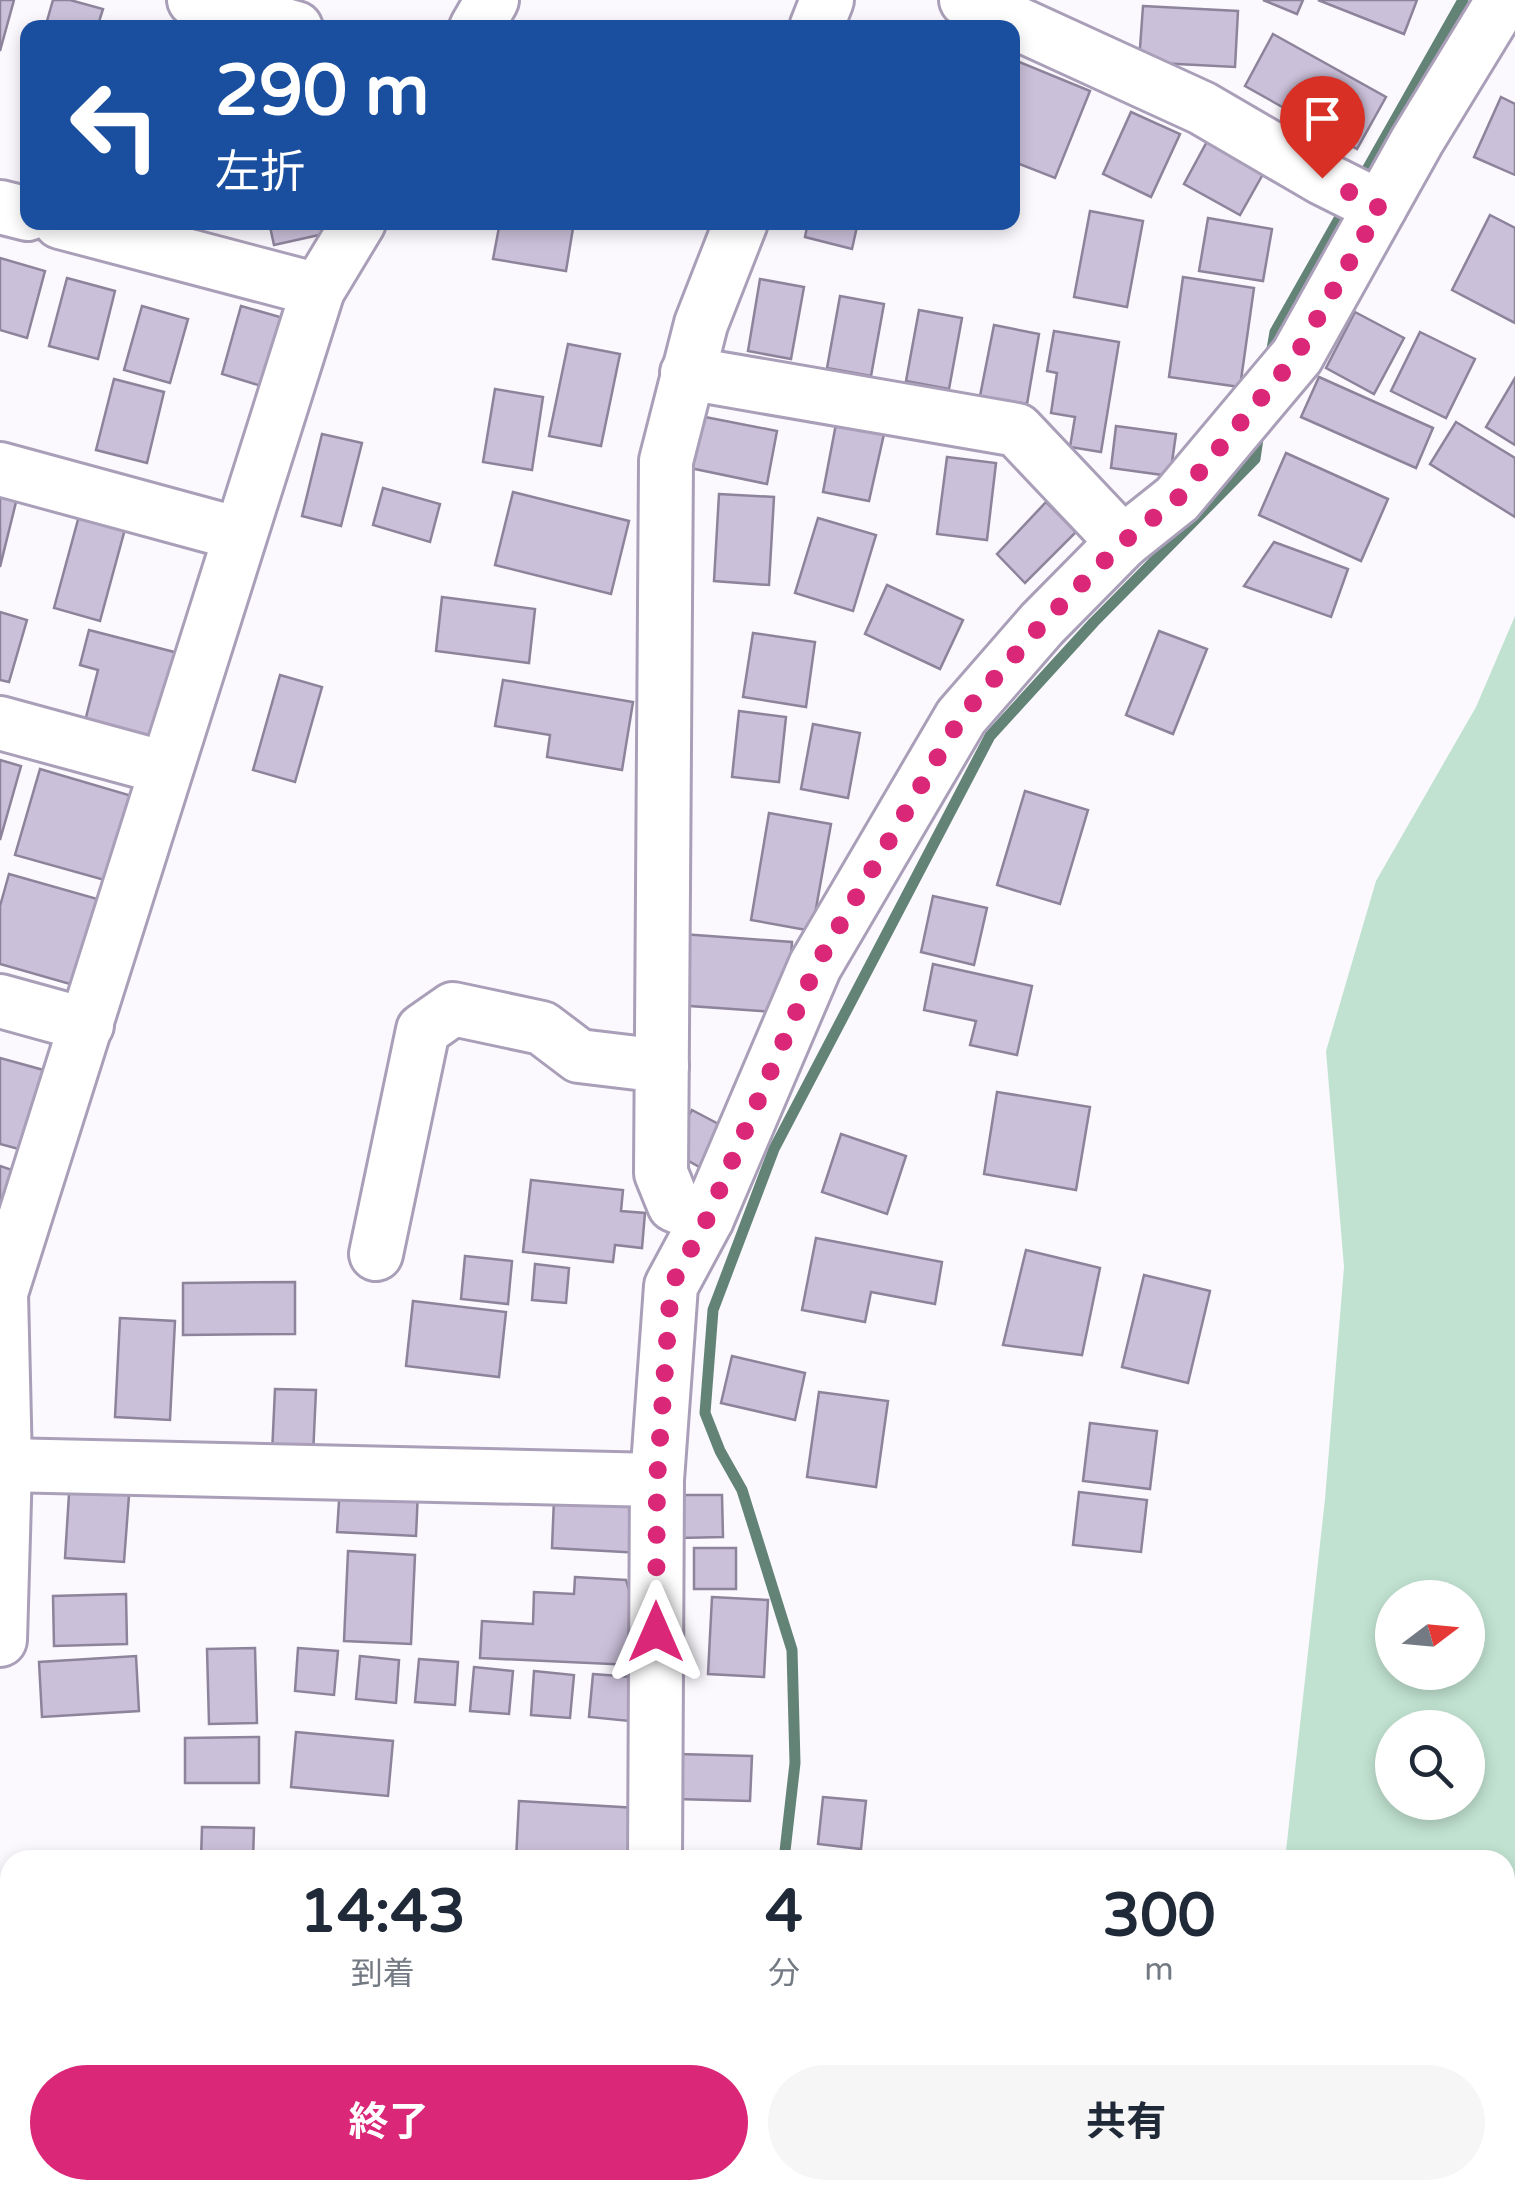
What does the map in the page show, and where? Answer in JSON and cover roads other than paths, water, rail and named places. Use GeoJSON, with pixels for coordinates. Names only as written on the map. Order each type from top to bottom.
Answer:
{"type":"FeatureCollection","features":[{"type":"Feature","properties":{"kind":"street"},"geometry":{"type":"LineString","coordinates":[[194,0],[267,20]]}},
{"type":"Feature","properties":{"kind":"street"},"geometry":{"type":"LineString","coordinates":[[966,0],[1010,20]]}},
{"type":"Feature","properties":{"kind":"street"},"geometry":{"type":"LineString","coordinates":[[655,1850],[657,1480],[671,1286],[707,1219],[816,966],[961,717],[1042,624],[1123,542],[1177,499],[1296,356],[1357,196],[1503,0]]}},
{"type":"Feature","properties":{"kind":"street"},"geometry":{"type":"LineString","coordinates":[[1020,25],[1202,108],[1357,196]]}},
{"type":"Feature","properties":{"kind":"street"},"geometry":{"type":"LineString","coordinates":[[90,230],[318,290]]}},
{"type":"Feature","properties":{"kind":"street"},"geometry":{"type":"LineString","coordinates":[[0,1640],[5,1466],[0,1292],[318,290],[354,230]]}},
{"type":"Feature","properties":{"kind":"street"},"geometry":{"type":"LineString","coordinates":[[707,1219],[674,1205],[662,1173],[666,461],[701,324],[737,230]]}},
{"type":"Feature","properties":{"kind":"street"},"geometry":{"type":"LineString","coordinates":[[688,373],[1017,430],[1123,542]]}},
{"type":"Feature","properties":{"kind":"street"},"geometry":{"type":"LineString","coordinates":[[0,469],[240,534]]}},
{"type":"Feature","properties":{"kind":"street"},"geometry":{"type":"LineString","coordinates":[[0,723],[165,768]]}},
{"type":"Feature","properties":{"kind":"street"},"geometry":{"type":"LineString","coordinates":[[0,1001],[87,1024]]}},
{"type":"Feature","properties":{"kind":"street"},"geometry":{"type":"LineString","coordinates":[[376,1254],[423,1030],[454,1008],[542,1028],[579,1056],[662,1066]]}},
{"type":"Feature","properties":{"kind":"street"},"geometry":{"type":"LineString","coordinates":[[5,1466],[657,1480]]}},
{"type":"Feature","properties":{"kind":"waterway"},"geometry":{"type":"LineString","coordinates":[[1360,182],[1463,0]]}},
{"type":"Feature","properties":{"kind":"waterway"},"geometry":{"type":"LineString","coordinates":[[1271,355],[1275,332],[1348,203]]}},
{"type":"Feature","properties":{"kind":"waterway"},"geometry":{"type":"LineString","coordinates":[[785,1850],[795,1763],[792,1650],[742,1490],[705,1413],[713,1310],[774,1149],[990,736],[1094,622],[1255,459],[1259,432]]}}]}
